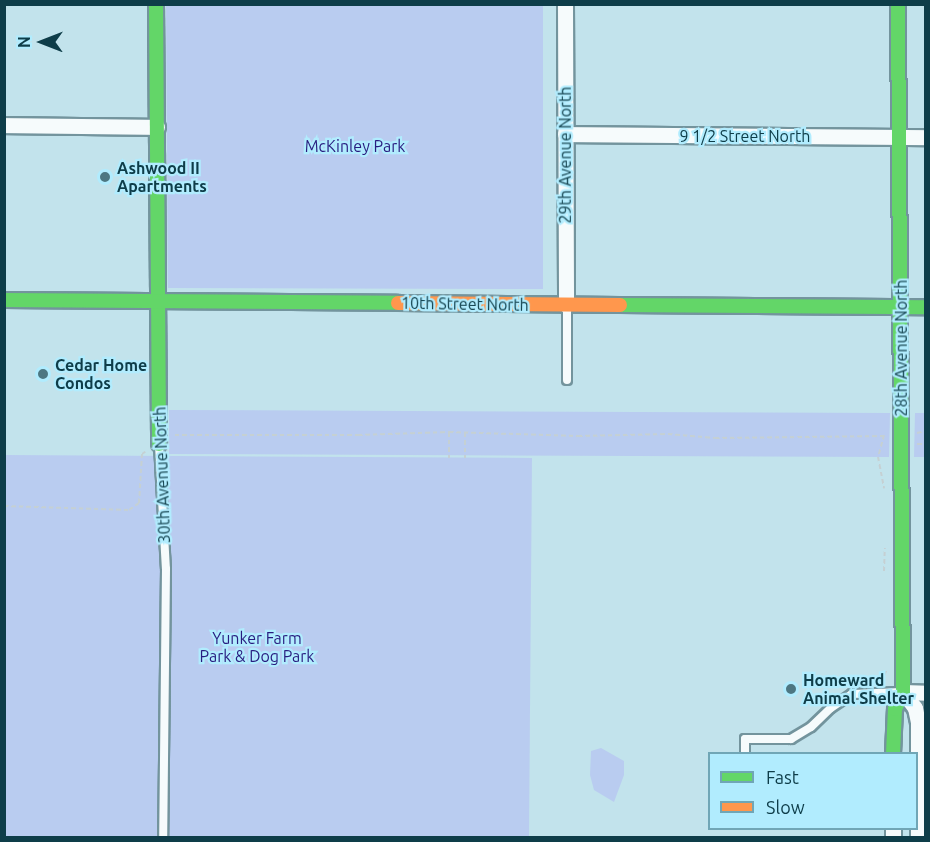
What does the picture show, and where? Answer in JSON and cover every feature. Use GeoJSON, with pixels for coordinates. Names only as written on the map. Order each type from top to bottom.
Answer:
{"type":"FeatureCollection","features":[{"type":"Feature","properties":{"kind":"street","name":"30th Avenue North"},"geometry":{"type":"LineString","coordinates":[[156,4],[159,444]]}},
{"type":"Feature","properties":{"kind":"street","name":"29th Avenue North"},"geometry":{"type":"LineString","coordinates":[[565,4],[566,305]]}},
{"type":"Feature","properties":{"kind":"street","name":"28th Avenue North"},"geometry":{"type":"LineString","coordinates":[[893,752],[895,709],[903,692],[898,4]]}},
{"type":"Feature","properties":{"kind":"street"},"geometry":{"type":"LineString","coordinates":[[4,125],[157,127]]}},
{"type":"Feature","properties":{"kind":"street","name":"9 1/2 Street North"},"geometry":{"type":"LineString","coordinates":[[565,134],[926,137]]}},
{"type":"Feature","properties":{"kind":"street","name":"10th Street North"},"geometry":{"type":"LineString","coordinates":[[4,300],[926,307]]}},
{"type":"Feature","properties":{"kind":"street"},"geometry":{"type":"LineString","coordinates":[[903,692],[926,693]]}},
{"type":"Feature","properties":{"kind":"street","name":"28th Avenue North"},"geometry":{"type":"LineString","coordinates":[[903,692],[915,708],[918,722],[918,837]]}},
{"type":"Feature","properties":{"kind":"lane"},"geometry":{"type":"LineString","coordinates":[[566,305],[567,380]]}},
{"type":"Feature","properties":{"kind":"lane","name":"30th Avenue North"},"geometry":{"type":"LineString","coordinates":[[159,444],[166,569],[163,837]]}},
{"type":"Feature","properties":{"kind":"lane"},"geometry":{"type":"LineString","coordinates":[[745,752],[745,740],[791,740],[852,694],[903,692]]}},
{"type":"Feature","properties":{"kind":"path"},"geometry":{"type":"LineString","coordinates":[[449,432],[449,458]]}},
{"type":"Feature","properties":{"kind":"path"},"geometry":{"type":"LineString","coordinates":[[4,506],[129,510],[139,503],[142,454],[170,435],[449,432],[578,436],[668,434],[714,438],[884,435],[901,444],[926,444]]}},
{"type":"Feature","properties":{"kind":"path"},"geometry":{"type":"LineString","coordinates":[[465,433],[465,458]]}},
{"type":"Feature","properties":{"kind":"green space","name":"McKinley Park"},"geometry":{"type":"Polygon","coordinates":[[[166,5],[543,5],[543,289],[168,288],[166,5]]]}},
{"type":"Feature","properties":{"kind":"green space"},"geometry":{"type":"Polygon","coordinates":[[[169,410],[890,413],[889,457],[169,454],[169,410]]]}},
{"type":"Feature","properties":{"kind":"green space"},"geometry":{"type":"Polygon","coordinates":[[[915,413],[925,413],[925,457],[914,457],[915,413]]]}},
{"type":"Feature","properties":{"kind":"green space","name":"Yunker Farm Park & Dog Park"},"geometry":{"type":"Polygon","coordinates":[[[5,455],[532,458],[529,837],[5,838],[5,455]]]}},
{"type":"Feature","properties":{"kind":"green space"},"geometry":{"type":"Polygon","coordinates":[[[601,748],[624,761],[624,775],[614,802],[594,790],[590,775],[591,751],[601,748]]]}},
{"type":"Feature","properties":{"kind":"traffic: fast"},"geometry":{"type":"LineString","coordinates":[[156,4],[159,444]]}},
{"type":"Feature","properties":{"kind":"traffic: fast"},"geometry":{"type":"LineString","coordinates":[[893,752],[895,709],[903,692],[898,4]]}},
{"type":"Feature","properties":{"kind":"traffic: fast"},"geometry":{"type":"LineString","coordinates":[[4,300],[398,303]]}},
{"type":"Feature","properties":{"kind":"traffic: fast"},"geometry":{"type":"LineString","coordinates":[[620,305],[926,307]]}},
{"type":"Feature","properties":{"kind":"traffic: slow"},"geometry":{"type":"LineString","coordinates":[[398,303],[620,305]]}},
{"type":"Feature","properties":{"kind":"place","name":"Ashwood II Apartments"},"geometry":{"type":"Point","coordinates":[105,177]}},
{"type":"Feature","properties":{"kind":"place","name":"Cedar Home Condos"},"geometry":{"type":"Point","coordinates":[43,374]}},
{"type":"Feature","properties":{"kind":"place","name":"Homeward Animal Shelter"},"geometry":{"type":"Point","coordinates":[791,689]}}]}
